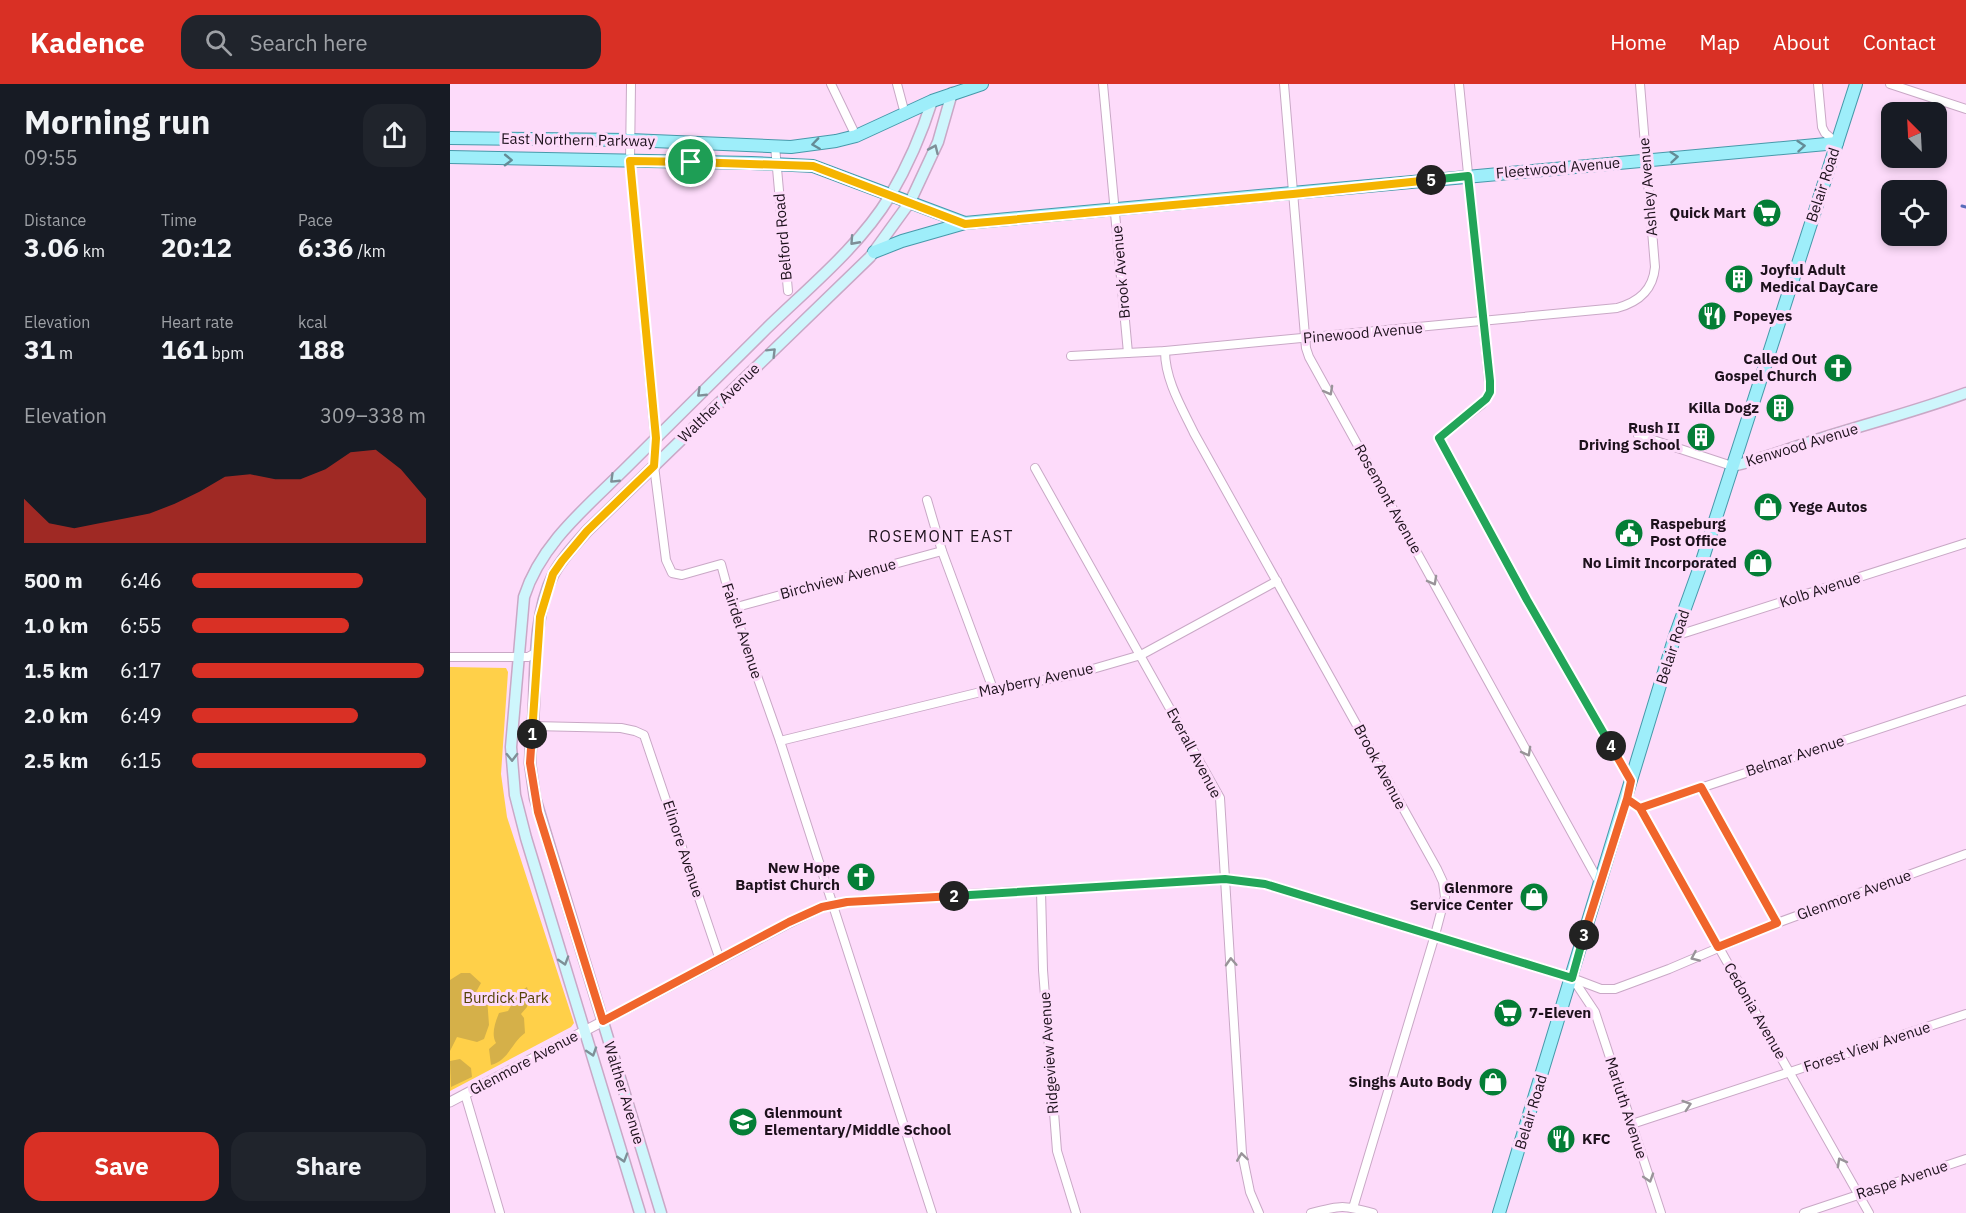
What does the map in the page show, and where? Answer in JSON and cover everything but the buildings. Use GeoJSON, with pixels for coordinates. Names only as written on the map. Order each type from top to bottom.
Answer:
{"type":"FeatureCollection","features":[{"type":"Feature","properties":{"kind":"main road","name":"East Northern Parkway"},"geometry":{"type":"LineString","coordinates":[[450,138],[630,140],[791,147],[814,145],[856,136],[932,101],[982,84]]}},
{"type":"Feature","properties":{"kind":"main road","name":"Belair Road"},"geometry":{"type":"LineString","coordinates":[[1499,1213],[1675,636],[1702,561],[1856,84]]}},
{"type":"Feature","properties":{"kind":"main road","name":"Walther Avenue"},"geometry":{"type":"LineString","coordinates":[[661,1213],[536,805],[530,763],[540,617],[547,591],[558,567],[587,531],[848,280],[874,252],[910,202],[938,142],[952,93]]}},
{"type":"Feature","properties":{"kind":"main road","name":"Walther Avenue"},"geometry":{"type":"LineString","coordinates":[[640,1213],[515,795],[511,747],[524,597],[535,568],[566,529],[839,258],[861,233],[890,195],[921,132],[932,101]]}},
{"type":"Feature","properties":{"kind":"main road"},"geometry":{"type":"LineString","coordinates":[[479,158],[481,138]]}},
{"type":"Feature","properties":{"kind":"main road","name":"Fleetwood Avenue"},"geometry":{"type":"LineString","coordinates":[[890,195],[965,224],[1837,143]]}},
{"type":"Feature","properties":{"kind":"main road","name":"East Northern Parkway"},"geometry":{"type":"LineString","coordinates":[[450,157],[813,166],[890,195]]}},
{"type":"Feature","properties":{"kind":"main road"},"geometry":{"type":"LineString","coordinates":[[874,252],[902,241],[965,224]]}},
{"type":"Feature","properties":{"kind":"main road","name":"Kenwood Avenue"},"geometry":{"type":"LineString","coordinates":[[1732,466],[1750,463],[1966,393]]}},
{"type":"Feature","properties":{"kind":"street","name":"Fairdel Avenue"},"geometry":{"type":"LineString","coordinates":[[631,84],[630,161],[656,438],[654,466],[666,560],[672,573],[682,575],[721,564],[733,608],[780,741],[932,1213]]}},
{"type":"Feature","properties":{"kind":"street"},"geometry":{"type":"LineString","coordinates":[[831,84],[856,136]]}},
{"type":"Feature","properties":{"kind":"street"},"geometry":{"type":"LineString","coordinates":[[897,84],[905,114]]}},
{"type":"Feature","properties":{"kind":"street","name":"Brook Avenue"},"geometry":{"type":"LineString","coordinates":[[1103,84],[1128,353]]}},
{"type":"Feature","properties":{"kind":"street","name":"Rosemont Avenue"},"geometry":{"type":"LineString","coordinates":[[1284,84],[1309,357],[1600,882]]}},
{"type":"Feature","properties":{"kind":"street"},"geometry":{"type":"LineString","coordinates":[[1460,84],[1485,322],[1490,392],[1482,404],[1439,438],[1527,600],[1631,781]]}},
{"type":"Feature","properties":{"kind":"street","name":"Ashley Avenue"},"geometry":{"type":"LineString","coordinates":[[1640,84],[1655,267],[1653,283],[1649,290]]}},
{"type":"Feature","properties":{"kind":"street"},"geometry":{"type":"LineString","coordinates":[[1818,84],[1822,127],[1825,133],[1837,143]]}},
{"type":"Feature","properties":{"kind":"street"},"geometry":{"type":"LineString","coordinates":[[1890,84],[1966,109]]}},
{"type":"Feature","properties":{"kind":"street","name":"Belford Road"},"geometry":{"type":"LineString","coordinates":[[775,146],[788,291]]}},
{"type":"Feature","properties":{"kind":"street","name":"Pinewood Avenue"},"geometry":{"type":"LineString","coordinates":[[1071,357],[1306,339],[1617,308],[1632,303],[1649,290]]}},
{"type":"Feature","properties":{"kind":"street","name":"Brook Avenue"},"geometry":{"type":"LineString","coordinates":[[1165,351],[1166,367],[1178,401],[1194,433],[1443,882],[1445,897],[1436,935],[1353,1208]]}},
{"type":"Feature","properties":{"kind":"street","name":"Kenwood Avenue"},"geometry":{"type":"LineString","coordinates":[[1638,435],[1732,466]]}},
{"type":"Feature","properties":{"kind":"street","name":"Everall Avenue"},"geometry":{"type":"LineString","coordinates":[[1035,468],[1220,798],[1242,1153],[1251,1192],[1259,1213]]}},
{"type":"Feature","properties":{"kind":"street"},"geometry":{"type":"LineString","coordinates":[[927,500],[942,551],[993,688]]}},
{"type":"Feature","properties":{"kind":"street","name":"Kolb Avenue"},"geometry":{"type":"LineString","coordinates":[[1675,636],[1966,543]]}},
{"type":"Feature","properties":{"kind":"street","name":"Birchview Avenue"},"geometry":{"type":"LineString","coordinates":[[733,608],[942,551]]}},
{"type":"Feature","properties":{"kind":"street","name":"Mayberry Avenue"},"geometry":{"type":"LineString","coordinates":[[780,741],[993,688],[1072,675],[1141,655],[1276,580]]}},
{"type":"Feature","properties":{"kind":"street"},"geometry":{"type":"LineString","coordinates":[[450,657],[528,657],[537,652]]}},
{"type":"Feature","properties":{"kind":"street","name":"Belmar Avenue"},"geometry":{"type":"LineString","coordinates":[[1640,808],[1966,700]]}},
{"type":"Feature","properties":{"kind":"street","name":"Elinore Avenue"},"geometry":{"type":"LineString","coordinates":[[533,726],[621,728],[641,733],[645,738],[720,960]]}},
{"type":"Feature","properties":{"kind":"street"},"geometry":{"type":"LineString","coordinates":[[1701,787],[1777,923]]}},
{"type":"Feature","properties":{"kind":"street"},"geometry":{"type":"LineString","coordinates":[[1627,799],[1640,808]]}},
{"type":"Feature","properties":{"kind":"street","name":"Cedonia Avenue"},"geometry":{"type":"LineString","coordinates":[[1640,808],[1869,1213]]}},
{"type":"Feature","properties":{"kind":"street","name":"Glenmore Avenue"},"geometry":{"type":"LineString","coordinates":[[450,1102],[789,922],[831,905],[1225,879],[1265,884],[1436,935],[1601,989],[1615,989],[1777,923],[1966,854]]}},
{"type":"Feature","properties":{"kind":"street","name":"Ridgeview Avenue"},"geometry":{"type":"LineString","coordinates":[[1041,891],[1042,970],[1057,1151],[1076,1213]]}},
{"type":"Feature","properties":{"kind":"street","name":"Marluth Avenue"},"geometry":{"type":"LineString","coordinates":[[1572,978],[1589,1003],[1604,1039],[1661,1213]]}},
{"type":"Feature","properties":{"kind":"street"},"geometry":{"type":"LineString","coordinates":[[1589,1003],[1592,996],[1601,989]]}},
{"type":"Feature","properties":{"kind":"street","name":"Forest View Avenue"},"geometry":{"type":"LineString","coordinates":[[1632,1124],[1966,1014]]}},
{"type":"Feature","properties":{"kind":"street"},"geometry":{"type":"LineString","coordinates":[[465,1094],[500,1213]]}},
{"type":"Feature","properties":{"kind":"street","name":"Raspe Avenue"},"geometry":{"type":"LineString","coordinates":[[1804,1213],[1966,1159]]}},
{"type":"Feature","properties":{"kind":"street"},"geometry":{"type":"LineString","coordinates":[[1311,1213],[1339,1206],[1373,1213]]}},
{"type":"Feature","properties":{"kind":"green space","name":"Burdick Park"},"geometry":{"type":"Polygon","coordinates":[[[450,667],[506,668],[508,672],[501,774],[507,817],[574,1023],[571,1027],[450,1091],[450,667]]]}},
{"type":"Feature","properties":{"kind":"shaded area"},"geometry":{"type":"Polygon","coordinates":[[[461,973],[470,973],[481,983],[476,992],[487,997],[489,1025],[484,1039],[477,1042],[457,1037],[450,1051],[450,980],[461,973]]]}},
{"type":"Feature","properties":{"kind":"shaded area"},"geometry":{"type":"Polygon","coordinates":[[[527,987],[529,995],[527,1007],[521,1014],[524,1018],[525,1033],[502,1059],[491,1065],[489,1049],[496,1043],[494,1032],[499,1013],[508,1011],[518,993],[527,987]]]}},
{"type":"Feature","properties":{"kind":"shaded area"},"geometry":{"type":"Polygon","coordinates":[[[460,1059],[471,1068],[472,1077],[451,1087],[450,1061],[460,1059]]]}},
{"type":"Feature","properties":{"kind":"waterway"},"geometry":{"type":"LineString","coordinates":[[1962,206],[1966,207]]}},
{"type":"Feature","properties":{"kind":"place","name":"Quick Mart"},"geometry":{"type":"Point","coordinates":[1767,213]}},
{"type":"Feature","properties":{"kind":"place","name":"Joyful Adult Medical DayCare"},"geometry":{"type":"Point","coordinates":[1739,279]}},
{"type":"Feature","properties":{"kind":"place","name":"Popeyes"},"geometry":{"type":"Point","coordinates":[1712,316]}},
{"type":"Feature","properties":{"kind":"place","name":"Called Out Gospel Church"},"geometry":{"type":"Point","coordinates":[1838,368]}},
{"type":"Feature","properties":{"kind":"place","name":"Killa Dogz"},"geometry":{"type":"Point","coordinates":[1780,408]}},
{"type":"Feature","properties":{"kind":"place","name":"Rush II Driving School"},"geometry":{"type":"Point","coordinates":[1701,437]}},
{"type":"Feature","properties":{"kind":"place","name":"Yege Autos"},"geometry":{"type":"Point","coordinates":[1768,507]}},
{"type":"Feature","properties":{"kind":"place","name":"Raspeburg Post Office"},"geometry":{"type":"Point","coordinates":[1629,533]}},
{"type":"Feature","properties":{"kind":"place","name":"No Limit Incorporated"},"geometry":{"type":"Point","coordinates":[1758,563]}},
{"type":"Feature","properties":{"kind":"place","name":"New Hope Baptist Church"},"geometry":{"type":"Point","coordinates":[861,877]}},
{"type":"Feature","properties":{"kind":"place","name":"Glenmore Service Center"},"geometry":{"type":"Point","coordinates":[1534,897]}},
{"type":"Feature","properties":{"kind":"place","name":"7-Eleven"},"geometry":{"type":"Point","coordinates":[1508,1013]}},
{"type":"Feature","properties":{"kind":"place","name":"Singhs Auto Body"},"geometry":{"type":"Point","coordinates":[1493,1082]}},
{"type":"Feature","properties":{"kind":"place","name":"Glenmount Elementary/Middle School"},"geometry":{"type":"Point","coordinates":[743,1122]}},
{"type":"Feature","properties":{"kind":"place","name":"KFC"},"geometry":{"type":"Point","coordinates":[1561,1139]}},
{"type":"Feature","properties":{"kind":"district","name":"ROSEMONT EAST"},"geometry":{"type":"Point","coordinates":[941,536]}},
{"type":"Feature","properties":{"kind":"route"},"geometry":{"type":"LineString","coordinates":[[691,162],[630,161],[656,438],[654,466],[587,531],[562,561],[553,574],[540,617],[530,763],[532,783],[538,812],[603,1021],[789,922],[822,907],[847,902],[1225,879],[1265,884],[1572,978],[1627,799],[1640,808],[1701,787],[1777,923],[1718,947],[1640,808],[1627,799],[1631,781],[1527,600],[1439,438],[1482,404],[1490,392],[1485,322],[1468,176],[965,224],[952,217],[813,166],[691,162]]}}]}
